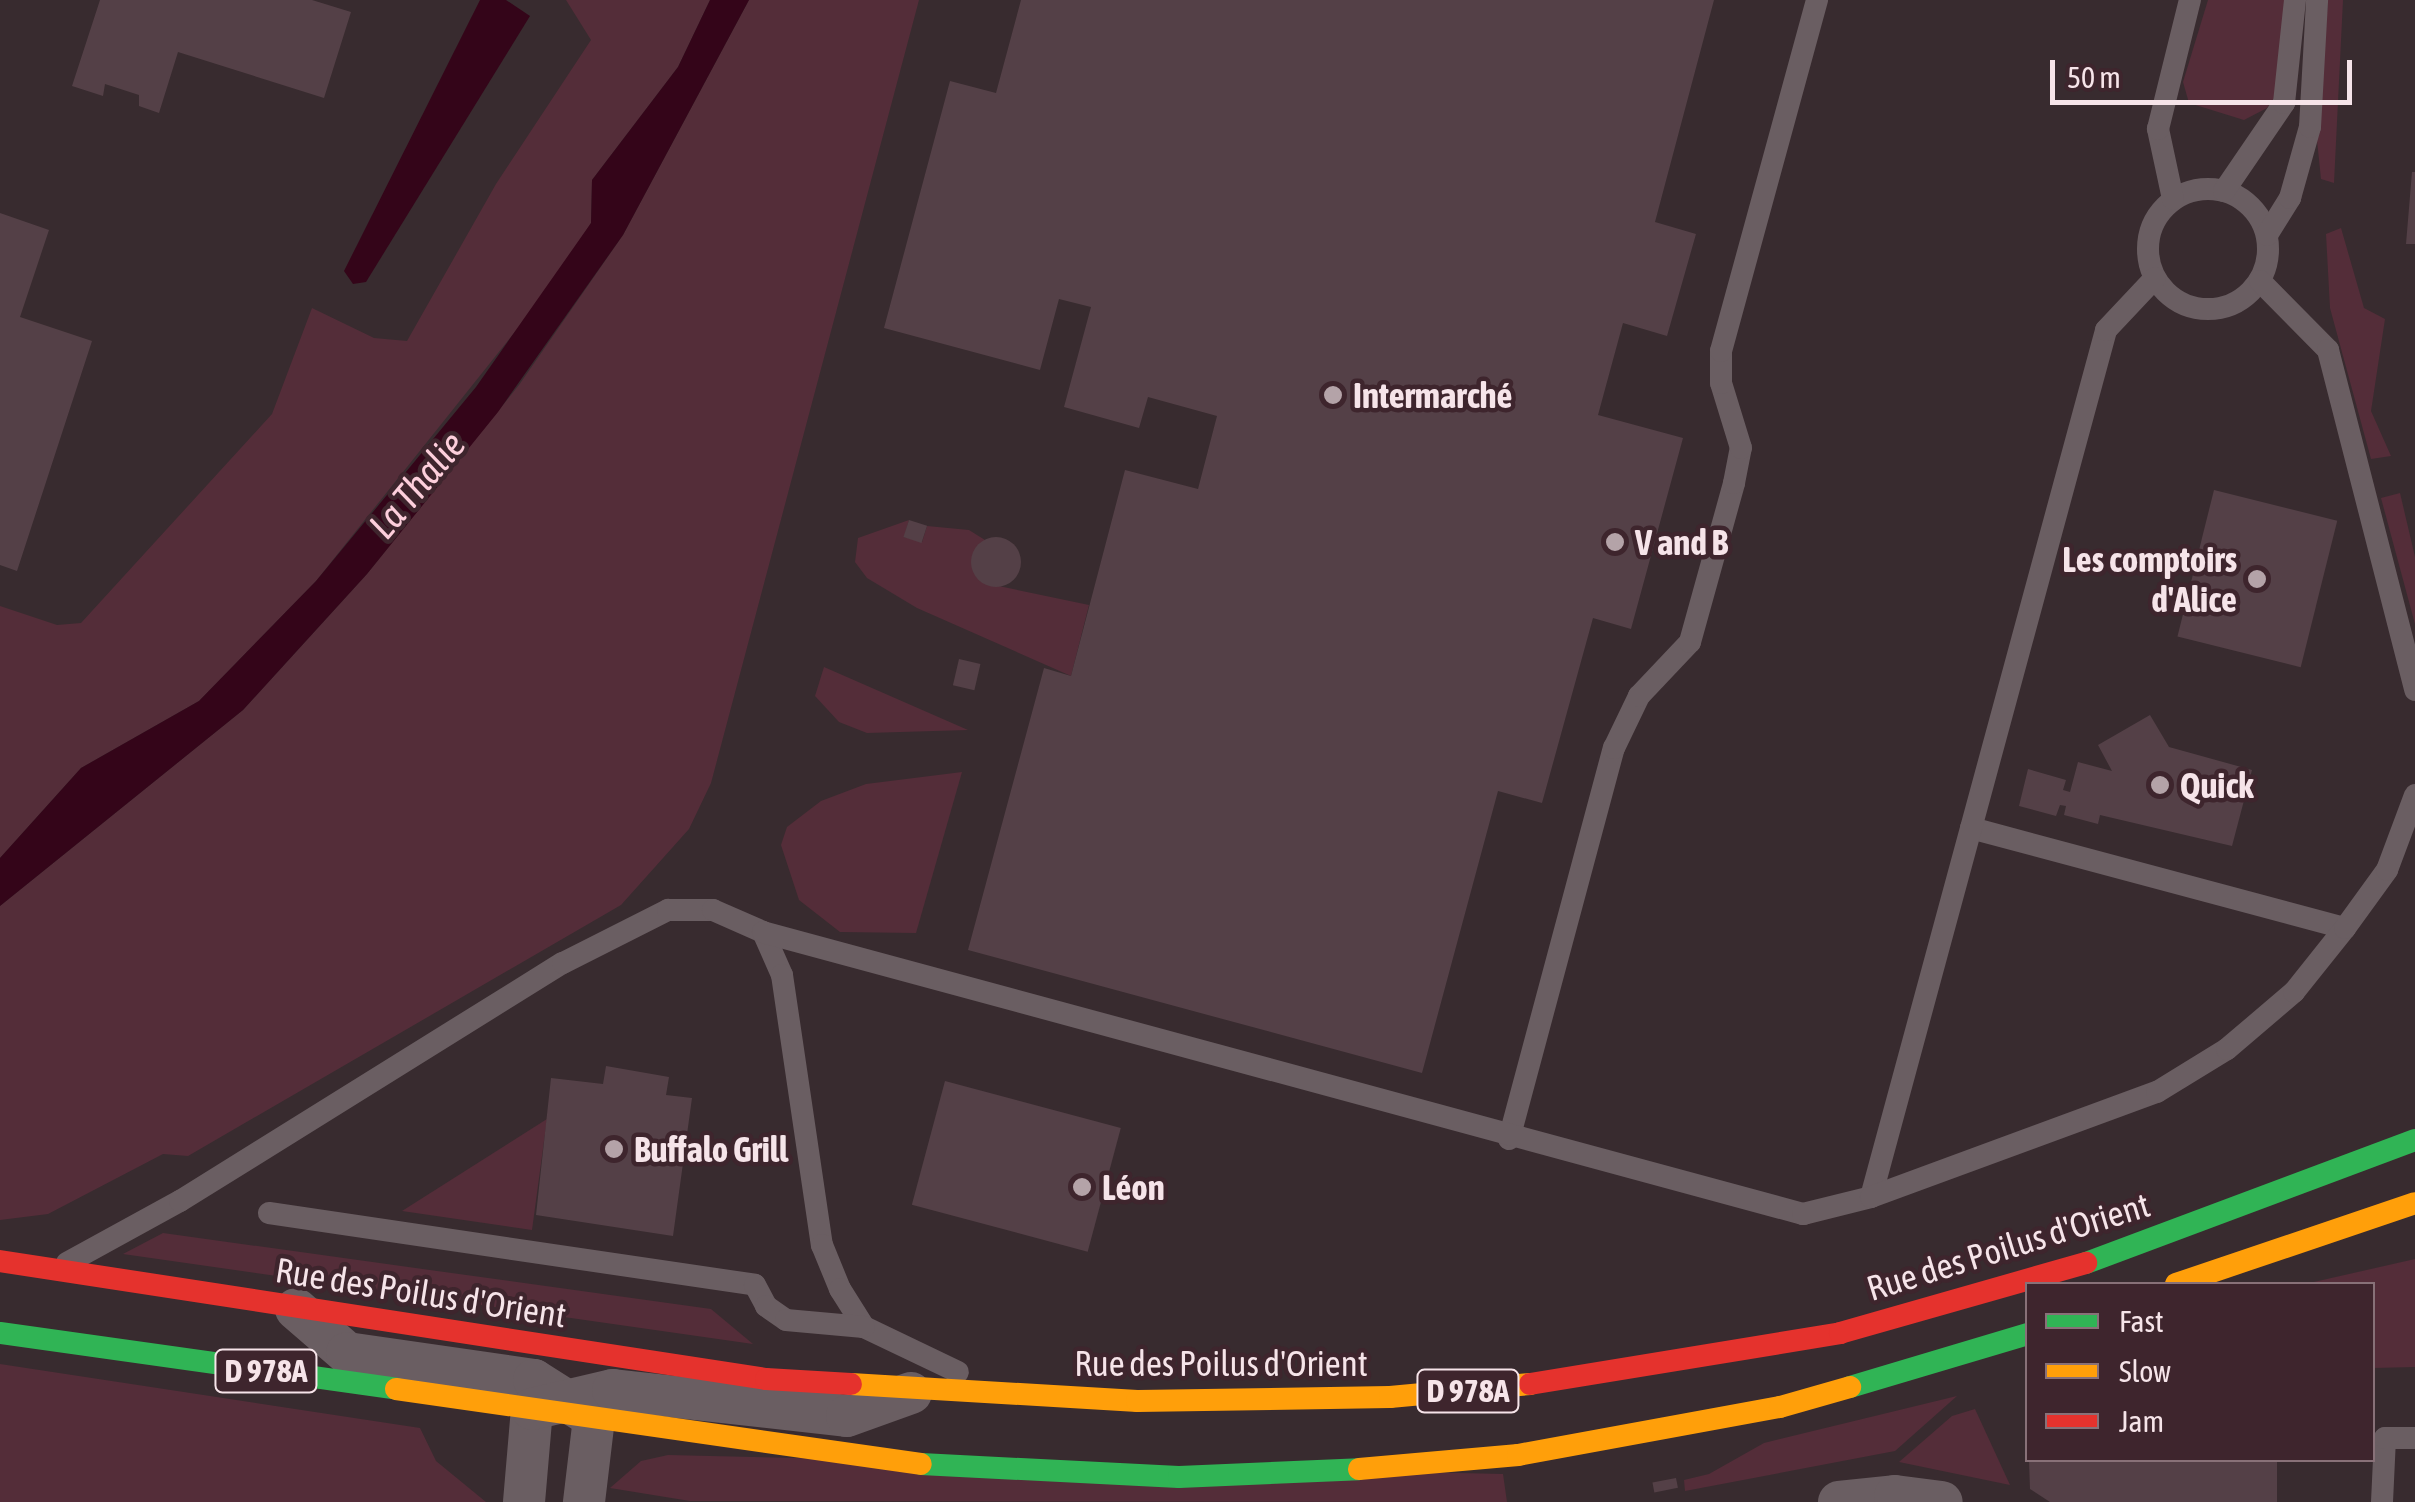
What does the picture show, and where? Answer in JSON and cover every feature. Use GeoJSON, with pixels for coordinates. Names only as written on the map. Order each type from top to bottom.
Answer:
{"type":"FeatureCollection","features":[{"type":"Feature","properties":{"kind":"main road","name":"Rue des Poilus d'Orient"},"geometry":{"type":"LineString","coordinates":[[0,1260],[766,1379],[1015,1397],[1390,1398],[1673,1364],[1958,1303],[2192,1226],[2415,1140]]}},
{"type":"Feature","properties":{"kind":"main road"},"geometry":{"type":"LineString","coordinates":[[2182,1282],[2415,1203]]}},
{"type":"Feature","properties":{"kind":"main road"},"geometry":{"type":"LineString","coordinates":[[2324,1234],[2415,1221]]}},
{"type":"Feature","properties":{"kind":"main road","name":"D 978A"},"geometry":{"type":"LineString","coordinates":[[0,1333],[565,1409],[938,1466],[1179,1477],[1330,1472],[1502,1458],[1780,1407],[2025,1335]]}},
{"type":"Feature","properties":{"kind":"street"},"geometry":{"type":"LineString","coordinates":[[296,1309],[347,1353],[534,1380],[565,1409],[584,1502]]}},
{"type":"Feature","properties":{"kind":"street"},"geometry":{"type":"LineString","coordinates":[[524,1502],[565,1409],[613,1390],[848,1416],[918,1390]]}},
{"type":"Feature","properties":{"kind":"street"},"geometry":{"type":"LineString","coordinates":[[1840,1502],[1895,1496],[1942,1502]]}},
{"type":"Feature","properties":{"kind":"lane"},"geometry":{"type":"LineString","coordinates":[[1510,1139],[1614,748],[1639,696],[1690,642],[1729,501],[1741,448],[1719,372],[1721,351],[1817,0]]}},
{"type":"Feature","properties":{"kind":"lane"},"geometry":{"type":"LineString","coordinates":[[2173,199],[2158,129],[2190,0]]}},
{"type":"Feature","properties":{"kind":"lane"},"geometry":{"type":"LineString","coordinates":[[2224,190],[2284,102],[2295,0]]}},
{"type":"Feature","properties":{"kind":"lane"},"geometry":{"type":"LineString","coordinates":[[2267,236],[2259,216],[2224,190],[2192,190],[2173,199],[2151,228],[2147,250],[2155,278],[2168,295],[2212,309],[2246,297],[2260,281],[2267,236],[2290,198],[2310,128],[2317,0]]}},
{"type":"Feature","properties":{"kind":"lane"},"geometry":{"type":"LineString","coordinates":[[1871,1197],[2106,330],[2155,278]]}},
{"type":"Feature","properties":{"kind":"lane"},"geometry":{"type":"LineString","coordinates":[[2260,281],[2328,350],[2415,690]]}},
{"type":"Feature","properties":{"kind":"lane"},"geometry":{"type":"LineString","coordinates":[[61,1269],[594,946],[668,910],[714,910],[763,932],[1510,1139],[1803,1214],[1871,1197],[2183,1079],[2294,992],[2393,859],[2415,794]]}},
{"type":"Feature","properties":{"kind":"lane"},"geometry":{"type":"LineString","coordinates":[[1971,828],[2345,928]]}},
{"type":"Feature","properties":{"kind":"lane"},"geometry":{"type":"LineString","coordinates":[[763,932],[782,976],[822,1245],[864,1327]]}},
{"type":"Feature","properties":{"kind":"lane"},"geometry":{"type":"LineString","coordinates":[[270,1213],[756,1286],[766,1306],[786,1320],[864,1327],[1015,1397]]}},
{"type":"Feature","properties":{"kind":"lane"},"geometry":{"type":"LineString","coordinates":[[2382,1502],[2386,1438],[2415,1438]]}},
{"type":"Feature","properties":{"kind":"shaded area"},"geometry":{"type":"Polygon","coordinates":[[[566,0],[710,0],[678,67],[592,180],[591,223],[546,293],[316,581],[199,701],[81,768],[0,858],[0,606],[57,625],[81,623],[272,414],[312,308],[374,338],[407,341],[496,184],[591,40],[566,0]]]}},
{"type":"Feature","properties":{"kind":"shaded area"},"geometry":{"type":"Polygon","coordinates":[[[749,0],[919,0],[711,783],[689,829],[621,905],[188,1156],[163,1154],[48,1214],[0,1220],[0,906],[243,710],[367,574],[519,385],[623,235],[749,0]]]}},
{"type":"Feature","properties":{"kind":"shaded area"},"geometry":{"type":"Polygon","coordinates":[[[2208,0],[2284,0],[2282,87],[2267,108],[2244,120],[2189,103],[2183,82],[2208,0]]]}},
{"type":"Feature","properties":{"kind":"shaded area"},"geometry":{"type":"Polygon","coordinates":[[[2328,0],[2343,0],[2334,183],[2321,179],[2317,140],[2328,0]]]}},
{"type":"Feature","properties":{"kind":"shaded area"},"geometry":{"type":"Polygon","coordinates":[[[2341,228],[2364,308],[2385,319],[2371,411],[2391,456],[2371,459],[2330,308],[2326,234],[2341,228]]]}},
{"type":"Feature","properties":{"kind":"shaded area"},"geometry":{"type":"Polygon","coordinates":[[[2400,493],[2415,557],[2415,624],[2381,498],[2400,493]]]}},
{"type":"Feature","properties":{"kind":"shaded area"},"geometry":{"type":"Polygon","coordinates":[[[909,520],[904,537],[922,542],[927,526],[969,530],[985,540],[972,561],[984,583],[1089,605],[1071,676],[917,608],[867,578],[855,562],[858,538],[909,520]]]}},
{"type":"Feature","properties":{"kind":"shaded area"},"geometry":{"type":"Polygon","coordinates":[[[824,667],[968,730],[867,733],[839,722],[815,696],[824,667]]]}},
{"type":"Feature","properties":{"kind":"shaded area"},"geometry":{"type":"Polygon","coordinates":[[[962,772],[916,933],[840,932],[799,900],[781,845],[787,827],[821,801],[866,784],[962,772]]]}},
{"type":"Feature","properties":{"kind":"shaded area"},"geometry":{"type":"Polygon","coordinates":[[[547,1119],[532,1230],[402,1211],[547,1119]]]}},
{"type":"Feature","properties":{"kind":"shaded area"},"geometry":{"type":"Polygon","coordinates":[[[163,1233],[711,1309],[753,1344],[123,1254],[163,1233]]]}},
{"type":"Feature","properties":{"kind":"shaded area"},"geometry":{"type":"Polygon","coordinates":[[[2415,1259],[2415,1367],[2375,1368],[2375,1282],[2314,1282],[2415,1259]]]}},
{"type":"Feature","properties":{"kind":"shaded area"},"geometry":{"type":"Polygon","coordinates":[[[0,1364],[420,1428],[436,1461],[486,1502],[0,1502],[0,1364]]]}},
{"type":"Feature","properties":{"kind":"shaded area"},"geometry":{"type":"Polygon","coordinates":[[[1957,1396],[1895,1451],[1685,1491],[1684,1480],[1709,1474],[1764,1443],[1957,1396]]]}},
{"type":"Feature","properties":{"kind":"shaded area"},"geometry":{"type":"Polygon","coordinates":[[[1975,1409],[2010,1485],[1899,1462],[1952,1416],[1975,1409]]]}},
{"type":"Feature","properties":{"kind":"shaded area"},"geometry":{"type":"Polygon","coordinates":[[[668,1455],[1503,1474],[1507,1502],[690,1501],[610,1488],[641,1461],[668,1455]]]}},
{"type":"Feature","properties":{"kind":"water"},"geometry":{"type":"Polygon","coordinates":[[[480,0],[506,0],[530,16],[366,282],[353,284],[344,271],[480,0]]]}},
{"type":"Feature","properties":{"kind":"water","name":"La Thalie"},"geometry":{"type":"Polygon","coordinates":[[[710,0],[749,0],[623,235],[498,412],[367,574],[243,710],[0,906],[0,858],[81,768],[199,701],[316,581],[476,387],[591,223],[592,180],[678,67],[710,0]]]}},
{"type":"Feature","properties":{"kind":"building"},"geometry":{"type":"Polygon","coordinates":[[[100,0],[312,0],[351,12],[324,98],[178,52],[159,113],[139,106],[139,95],[105,84],[103,96],[72,86],[100,0]]]}},
{"type":"Feature","properties":{"kind":"building"},"geometry":{"type":"Polygon","coordinates":[[[1021,0],[1714,0],[1655,222],[1696,234],[1667,336],[1623,323],[1598,415],[1683,438],[1631,629],[1593,618],[1542,803],[1498,791],[1422,1073],[968,950],[1044,668],[1071,676],[1125,470],[1198,489],[1217,416],[1148,397],[1139,428],[1064,407],[1091,307],[1059,299],[1040,370],[884,328],[950,81],[996,93],[1021,0]]]}},
{"type":"Feature","properties":{"kind":"building"},"geometry":{"type":"Polygon","coordinates":[[[2412,172],[2415,244],[2406,244],[2412,172]]]}},
{"type":"Feature","properties":{"kind":"building"},"geometry":{"type":"Polygon","coordinates":[[[0,213],[49,230],[20,317],[92,341],[17,571],[0,565],[0,213]]]}},
{"type":"Feature","properties":{"kind":"building"},"geometry":{"type":"Polygon","coordinates":[[[2214,490],[2337,521],[2301,667],[2177,637],[2214,490]]]}},
{"type":"Feature","properties":{"kind":"building"},"geometry":{"type":"Polygon","coordinates":[[[909,520],[927,526],[922,543],[903,537],[909,520]]]}},
{"type":"Feature","properties":{"kind":"building"},"geometry":{"type":"Polygon","coordinates":[[[996,537],[1013,545],[1021,562],[1013,579],[996,587],[979,579],[971,562],[979,545],[996,537]]]}},
{"type":"Feature","properties":{"kind":"building"},"geometry":{"type":"Polygon","coordinates":[[[959,659],[980,664],[974,690],[953,685],[959,659]]]}},
{"type":"Feature","properties":{"kind":"building","name":"Quick"},"geometry":{"type":"Polygon","coordinates":[[[2150,715],[2169,747],[2252,770],[2232,846],[2100,815],[2098,824],[2064,815],[2066,806],[2060,805],[2056,816],[2019,806],[2028,769],[2066,780],[2063,790],[2070,792],[2078,762],[2112,771],[2098,745],[2150,715]]]}},
{"type":"Feature","properties":{"kind":"building","name":"Buffalo Grill"},"geometry":{"type":"Polygon","coordinates":[[[606,1066],[669,1077],[666,1095],[692,1098],[673,1236],[536,1215],[551,1078],[603,1084],[606,1066]]]}},
{"type":"Feature","properties":{"kind":"building"},"geometry":{"type":"Polygon","coordinates":[[[945,1081],[1121,1128],[1088,1252],[912,1205],[945,1081]]]}},
{"type":"Feature","properties":{"kind":"building"},"geometry":{"type":"Polygon","coordinates":[[[2029,1462],[2277,1462],[2277,1502],[2050,1502],[2030,1489],[2029,1462]]]}},
{"type":"Feature","properties":{"kind":"building"},"geometry":{"type":"Polygon","coordinates":[[[1676,1478],[1678,1488],[1654,1492],[1652,1483],[1676,1478]]]}},
{"type":"Feature","properties":{"kind":"traffic: fast"},"geometry":{"type":"LineString","coordinates":[[2086,1263],[2415,1140]]}},
{"type":"Feature","properties":{"kind":"traffic: fast"},"geometry":{"type":"LineString","coordinates":[[0,1333],[396,1389]]}},
{"type":"Feature","properties":{"kind":"traffic: fast"},"geometry":{"type":"LineString","coordinates":[[1850,1387],[2025,1335]]}},
{"type":"Feature","properties":{"kind":"traffic: fast"},"geometry":{"type":"LineString","coordinates":[[921,1464],[1179,1477],[1359,1469]]}},
{"type":"Feature","properties":{"kind":"traffic: slow"},"geometry":{"type":"LineString","coordinates":[[2182,1282],[2415,1203]]}},
{"type":"Feature","properties":{"kind":"traffic: slow"},"geometry":{"type":"LineString","coordinates":[[851,1384],[1137,1401],[1390,1397],[1530,1384]]}},
{"type":"Feature","properties":{"kind":"traffic: slow"},"geometry":{"type":"LineString","coordinates":[[1359,1469],[1518,1455],[1780,1407],[1850,1387]]}},
{"type":"Feature","properties":{"kind":"traffic: slow"},"geometry":{"type":"LineString","coordinates":[[396,1389],[921,1464]]}},
{"type":"Feature","properties":{"kind":"traffic: jam"},"geometry":{"type":"LineString","coordinates":[[0,1261],[766,1379],[851,1384]]}},
{"type":"Feature","properties":{"kind":"traffic: jam"},"geometry":{"type":"LineString","coordinates":[[1530,1384],[1840,1333],[2086,1263]]}},
{"type":"Feature","properties":{"kind":"place","name":"Intermarché"},"geometry":{"type":"Point","coordinates":[1333,395]}},
{"type":"Feature","properties":{"kind":"place","name":"V and B"},"geometry":{"type":"Point","coordinates":[1615,542]}},
{"type":"Feature","properties":{"kind":"place","name":"Les comptoirs d'Alice"},"geometry":{"type":"Point","coordinates":[2257,579]}},
{"type":"Feature","properties":{"kind":"place","name":"Quick"},"geometry":{"type":"Point","coordinates":[2160,785]}},
{"type":"Feature","properties":{"kind":"place","name":"Buffalo Grill"},"geometry":{"type":"Point","coordinates":[614,1149]}},
{"type":"Feature","properties":{"kind":"place","name":"Léon"},"geometry":{"type":"Point","coordinates":[1082,1187]}}]}
